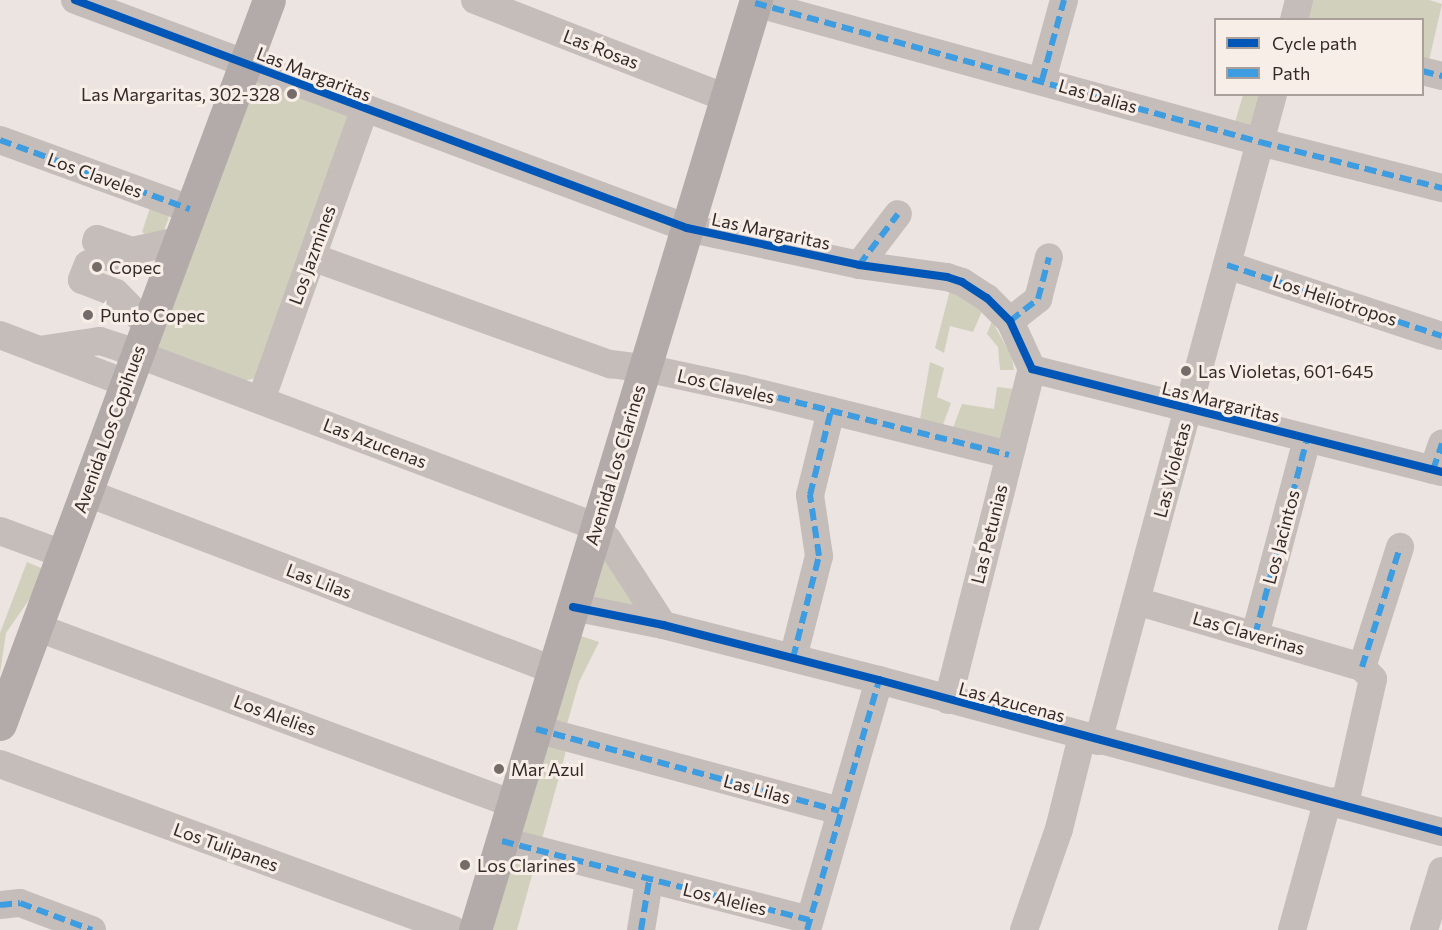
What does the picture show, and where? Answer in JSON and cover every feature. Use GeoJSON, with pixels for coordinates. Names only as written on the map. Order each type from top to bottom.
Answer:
{"type":"FeatureCollection","features":[{"type":"Feature","properties":{"kind":"main road","name":"Avenida Los Copihues"},"geometry":{"type":"LineString","coordinates":[[0,723],[243,63],[269,0]]}},
{"type":"Feature","properties":{"kind":"main road","name":"Avenida Los Clarines"},"geometry":{"type":"LineString","coordinates":[[475,930],[755,1]]}},
{"type":"Feature","properties":{"kind":"street","name":"Las Margaritas"},"geometry":{"type":"LineString","coordinates":[[75,0],[364,110],[687,228],[859,265],[947,277],[962,282],[987,298],[1010,321],[1032,369],[1307,439],[1439,462]]}},
{"type":"Feature","properties":{"kind":"street","name":"Las Rosas"},"geometry":{"type":"LineString","coordinates":[[475,0],[726,98]]}},
{"type":"Feature","properties":{"kind":"street"},"geometry":{"type":"LineString","coordinates":[[1042,80],[1064,0]]}},
{"type":"Feature","properties":{"kind":"street"},"geometry":{"type":"LineString","coordinates":[[1294,18],[1299,0]]}},
{"type":"Feature","properties":{"kind":"street","name":"Las Dalias"},"geometry":{"type":"LineString","coordinates":[[755,1],[1260,142],[1442,188]]}},
{"type":"Feature","properties":{"kind":"street"},"geometry":{"type":"LineString","coordinates":[[1424,72],[1442,76]]}},
{"type":"Feature","properties":{"kind":"street","name":"Las Violetas"},"geometry":{"type":"LineString","coordinates":[[1024,930],[1136,601],[1272,96]]}},
{"type":"Feature","properties":{"kind":"street","name":"Los Jazmines"},"geometry":{"type":"LineString","coordinates":[[261,400],[364,110]]}},
{"type":"Feature","properties":{"kind":"street","name":"Los Claveles"},"geometry":{"type":"LineString","coordinates":[[0,140],[190,209]]}},
{"type":"Feature","properties":{"kind":"street"},"geometry":{"type":"LineString","coordinates":[[859,265],[898,214]]}},
{"type":"Feature","properties":{"kind":"street"},"geometry":{"type":"LineString","coordinates":[[136,354],[107,262],[178,241]]}},
{"type":"Feature","properties":{"kind":"street","name":"Los Claveles"},"geometry":{"type":"LineString","coordinates":[[312,257],[610,364],[645,368],[1009,455]]}},
{"type":"Feature","properties":{"kind":"street"},"geometry":{"type":"LineString","coordinates":[[1010,321],[1038,299],[1049,257]]}},
{"type":"Feature","properties":{"kind":"street","name":"Los Heliotropos"},"geometry":{"type":"LineString","coordinates":[[1227,265],[1442,336]]}},
{"type":"Feature","properties":{"kind":"street","name":"Las Azucenas"},"geometry":{"type":"LineString","coordinates":[[0,336],[39,350],[100,341],[597,527]]}},
{"type":"Feature","properties":{"kind":"street","name":"Las Petunias"},"geometry":{"type":"LineString","coordinates":[[948,700],[1032,369]]}},
{"type":"Feature","properties":{"kind":"street"},"geometry":{"type":"LineString","coordinates":[[794,658],[819,556],[810,495],[831,411]]}},
{"type":"Feature","properties":{"kind":"street","name":"Los Jacintos"},"geometry":{"type":"LineString","coordinates":[[1255,635],[1307,439]]}},
{"type":"Feature","properties":{"kind":"street","name":"Las Lilas"},"geometry":{"type":"LineString","coordinates":[[85,492],[554,670]]}},
{"type":"Feature","properties":{"kind":"street"},"geometry":{"type":"LineString","coordinates":[[597,527],[663,625]]}},
{"type":"Feature","properties":{"kind":"street"},"geometry":{"type":"LineString","coordinates":[[0,531],[63,554]]}},
{"type":"Feature","properties":{"kind":"street"},"geometry":{"type":"LineString","coordinates":[[1292,930],[1327,802],[1346,799],[1373,679],[1362,667],[1400,547]]}},
{"type":"Feature","properties":{"kind":"street","name":"Las Claverinas"},"geometry":{"type":"LineString","coordinates":[[1136,601],[1362,667]]}},
{"type":"Feature","properties":{"kind":"street","name":"Las Azucenas"},"geometry":{"type":"LineString","coordinates":[[573,607],[663,625],[879,680],[1090,739],[1442,832]]}},
{"type":"Feature","properties":{"kind":"street","name":"Los Alelies"},"geometry":{"type":"LineString","coordinates":[[36,627],[513,804]]}},
{"type":"Feature","properties":{"kind":"street"},"geometry":{"type":"LineString","coordinates":[[808,925],[879,680]]}},
{"type":"Feature","properties":{"kind":"street","name":"Las Lilas"},"geometry":{"type":"LineString","coordinates":[[536,729],[839,812]]}},
{"type":"Feature","properties":{"kind":"street","name":"Los Tulipanes"},"geometry":{"type":"LineString","coordinates":[[0,764],[453,930]]}},
{"type":"Feature","properties":{"kind":"street","name":"Los Alelies"},"geometry":{"type":"LineString","coordinates":[[502,841],[808,925]]}},
{"type":"Feature","properties":{"kind":"street"},"geometry":{"type":"LineString","coordinates":[[1424,930],[1442,871]]}},
{"type":"Feature","properties":{"kind":"street"},"geometry":{"type":"LineString","coordinates":[[641,930],[649,881]]}},
{"type":"Feature","properties":{"kind":"street"},"geometry":{"type":"LineString","coordinates":[[0,905],[20,903],[92,930]]}},
{"type":"Feature","properties":{"kind":"green space"},"geometry":{"type":"Polygon","coordinates":[[[1311,0],[1429,0],[1442,4],[1428,65],[1424,64],[1424,18],[1306,18],[1311,0]]]}},
{"type":"Feature","properties":{"kind":"green space"},"geometry":{"type":"Polygon","coordinates":[[[253,81],[348,116],[255,378],[244,381],[158,349],[156,343],[253,81]]]}},
{"type":"Feature","properties":{"kind":"green space"},"geometry":{"type":"Polygon","coordinates":[[[1243,96],[1258,96],[1249,130],[1233,129],[1243,96]]]}},
{"type":"Feature","properties":{"kind":"green space"},"geometry":{"type":"Polygon","coordinates":[[[152,202],[169,213],[168,220],[164,230],[145,234],[142,232],[152,202]]]}},
{"type":"Feature","properties":{"kind":"green space"},"geometry":{"type":"Polygon","coordinates":[[[950,290],[983,309],[973,332],[950,326],[944,353],[935,348],[950,290]]]}},
{"type":"Feature","properties":{"kind":"green space"},"geometry":{"type":"Polygon","coordinates":[[[992,321],[1012,357],[1014,370],[1000,370],[998,347],[987,334],[992,321]]]}},
{"type":"Feature","properties":{"kind":"green space"},"geometry":{"type":"Polygon","coordinates":[[[930,362],[944,368],[937,397],[951,403],[941,430],[919,425],[930,362]]]}},
{"type":"Feature","properties":{"kind":"green space"},"geometry":{"type":"Polygon","coordinates":[[[997,387],[1014,389],[1000,445],[951,433],[962,404],[994,409],[997,387]]]}},
{"type":"Feature","properties":{"kind":"green space"},"geometry":{"type":"Polygon","coordinates":[[[598,549],[637,607],[584,596],[598,549]]]}},
{"type":"Feature","properties":{"kind":"green space"},"geometry":{"type":"Polygon","coordinates":[[[27,562],[41,568],[33,594],[6,633],[0,673],[0,633],[27,562]]]}},
{"type":"Feature","properties":{"kind":"green space"},"geometry":{"type":"Polygon","coordinates":[[[578,635],[599,642],[579,682],[567,724],[565,755],[517,930],[485,930],[578,635]]]}},
{"type":"Feature","properties":{"kind":"tunnel"},"geometry":{"type":"LineString","coordinates":[[103,270],[111,247]]}},
{"type":"Feature","properties":{"kind":"marked path"},"geometry":{"type":"LineString","coordinates":[[1042,80],[1064,0]]}},
{"type":"Feature","properties":{"kind":"marked path"},"geometry":{"type":"LineString","coordinates":[[755,3],[1260,142],[1442,188]]}},
{"type":"Feature","properties":{"kind":"marked path"},"geometry":{"type":"LineString","coordinates":[[1424,72],[1442,76]]}},
{"type":"Feature","properties":{"kind":"marked path"},"geometry":{"type":"LineString","coordinates":[[0,140],[190,209]]}},
{"type":"Feature","properties":{"kind":"marked path"},"geometry":{"type":"LineString","coordinates":[[859,265],[898,214]]}},
{"type":"Feature","properties":{"kind":"marked path"},"geometry":{"type":"LineString","coordinates":[[1010,321],[1038,299],[1049,257]]}},
{"type":"Feature","properties":{"kind":"marked path"},"geometry":{"type":"LineString","coordinates":[[1227,265],[1442,336]]}},
{"type":"Feature","properties":{"kind":"marked path"},"geometry":{"type":"LineString","coordinates":[[743,389],[1009,455]]}},
{"type":"Feature","properties":{"kind":"marked path"},"geometry":{"type":"LineString","coordinates":[[793,658],[819,556],[810,495],[831,411]]}},
{"type":"Feature","properties":{"kind":"marked path"},"geometry":{"type":"LineString","coordinates":[[1255,635],[1307,439]]}},
{"type":"Feature","properties":{"kind":"marked path"},"geometry":{"type":"LineString","coordinates":[[1433,470],[1442,444]]}},
{"type":"Feature","properties":{"kind":"marked path"},"geometry":{"type":"LineString","coordinates":[[1362,667],[1400,547]]}},
{"type":"Feature","properties":{"kind":"marked path"},"geometry":{"type":"LineString","coordinates":[[807,930],[879,680]]}},
{"type":"Feature","properties":{"kind":"marked path"},"geometry":{"type":"LineString","coordinates":[[536,729],[839,811]]}},
{"type":"Feature","properties":{"kind":"marked path"},"geometry":{"type":"LineString","coordinates":[[502,841],[809,920]]}},
{"type":"Feature","properties":{"kind":"marked path"},"geometry":{"type":"LineString","coordinates":[[641,930],[649,881]]}},
{"type":"Feature","properties":{"kind":"marked path"},"geometry":{"type":"LineString","coordinates":[[0,905],[20,903],[92,930]]}},
{"type":"Feature","properties":{"kind":"cycle path"},"geometry":{"type":"LineString","coordinates":[[75,0],[687,228],[859,265],[947,277],[962,282],[987,298],[1010,321],[1032,369],[1442,472]]}},
{"type":"Feature","properties":{"kind":"cycle path"},"geometry":{"type":"LineString","coordinates":[[573,607],[663,625],[879,680],[1442,832]]}},
{"type":"Feature","properties":{"kind":"place","name":"Las Margaritas, 302-328"},"geometry":{"type":"Point","coordinates":[292,94]}},
{"type":"Feature","properties":{"kind":"place","name":"Copec"},"geometry":{"type":"Point","coordinates":[97,267]}},
{"type":"Feature","properties":{"kind":"place","name":"Punto Copec"},"geometry":{"type":"Point","coordinates":[88,315]}},
{"type":"Feature","properties":{"kind":"place","name":"Las Violetas, 601-645"},"geometry":{"type":"Point","coordinates":[1186,371]}},
{"type":"Feature","properties":{"kind":"place","name":"Mar Azul"},"geometry":{"type":"Point","coordinates":[499,769]}},
{"type":"Feature","properties":{"kind":"place","name":"Los Clarines"},"geometry":{"type":"Point","coordinates":[465,865]}}]}
